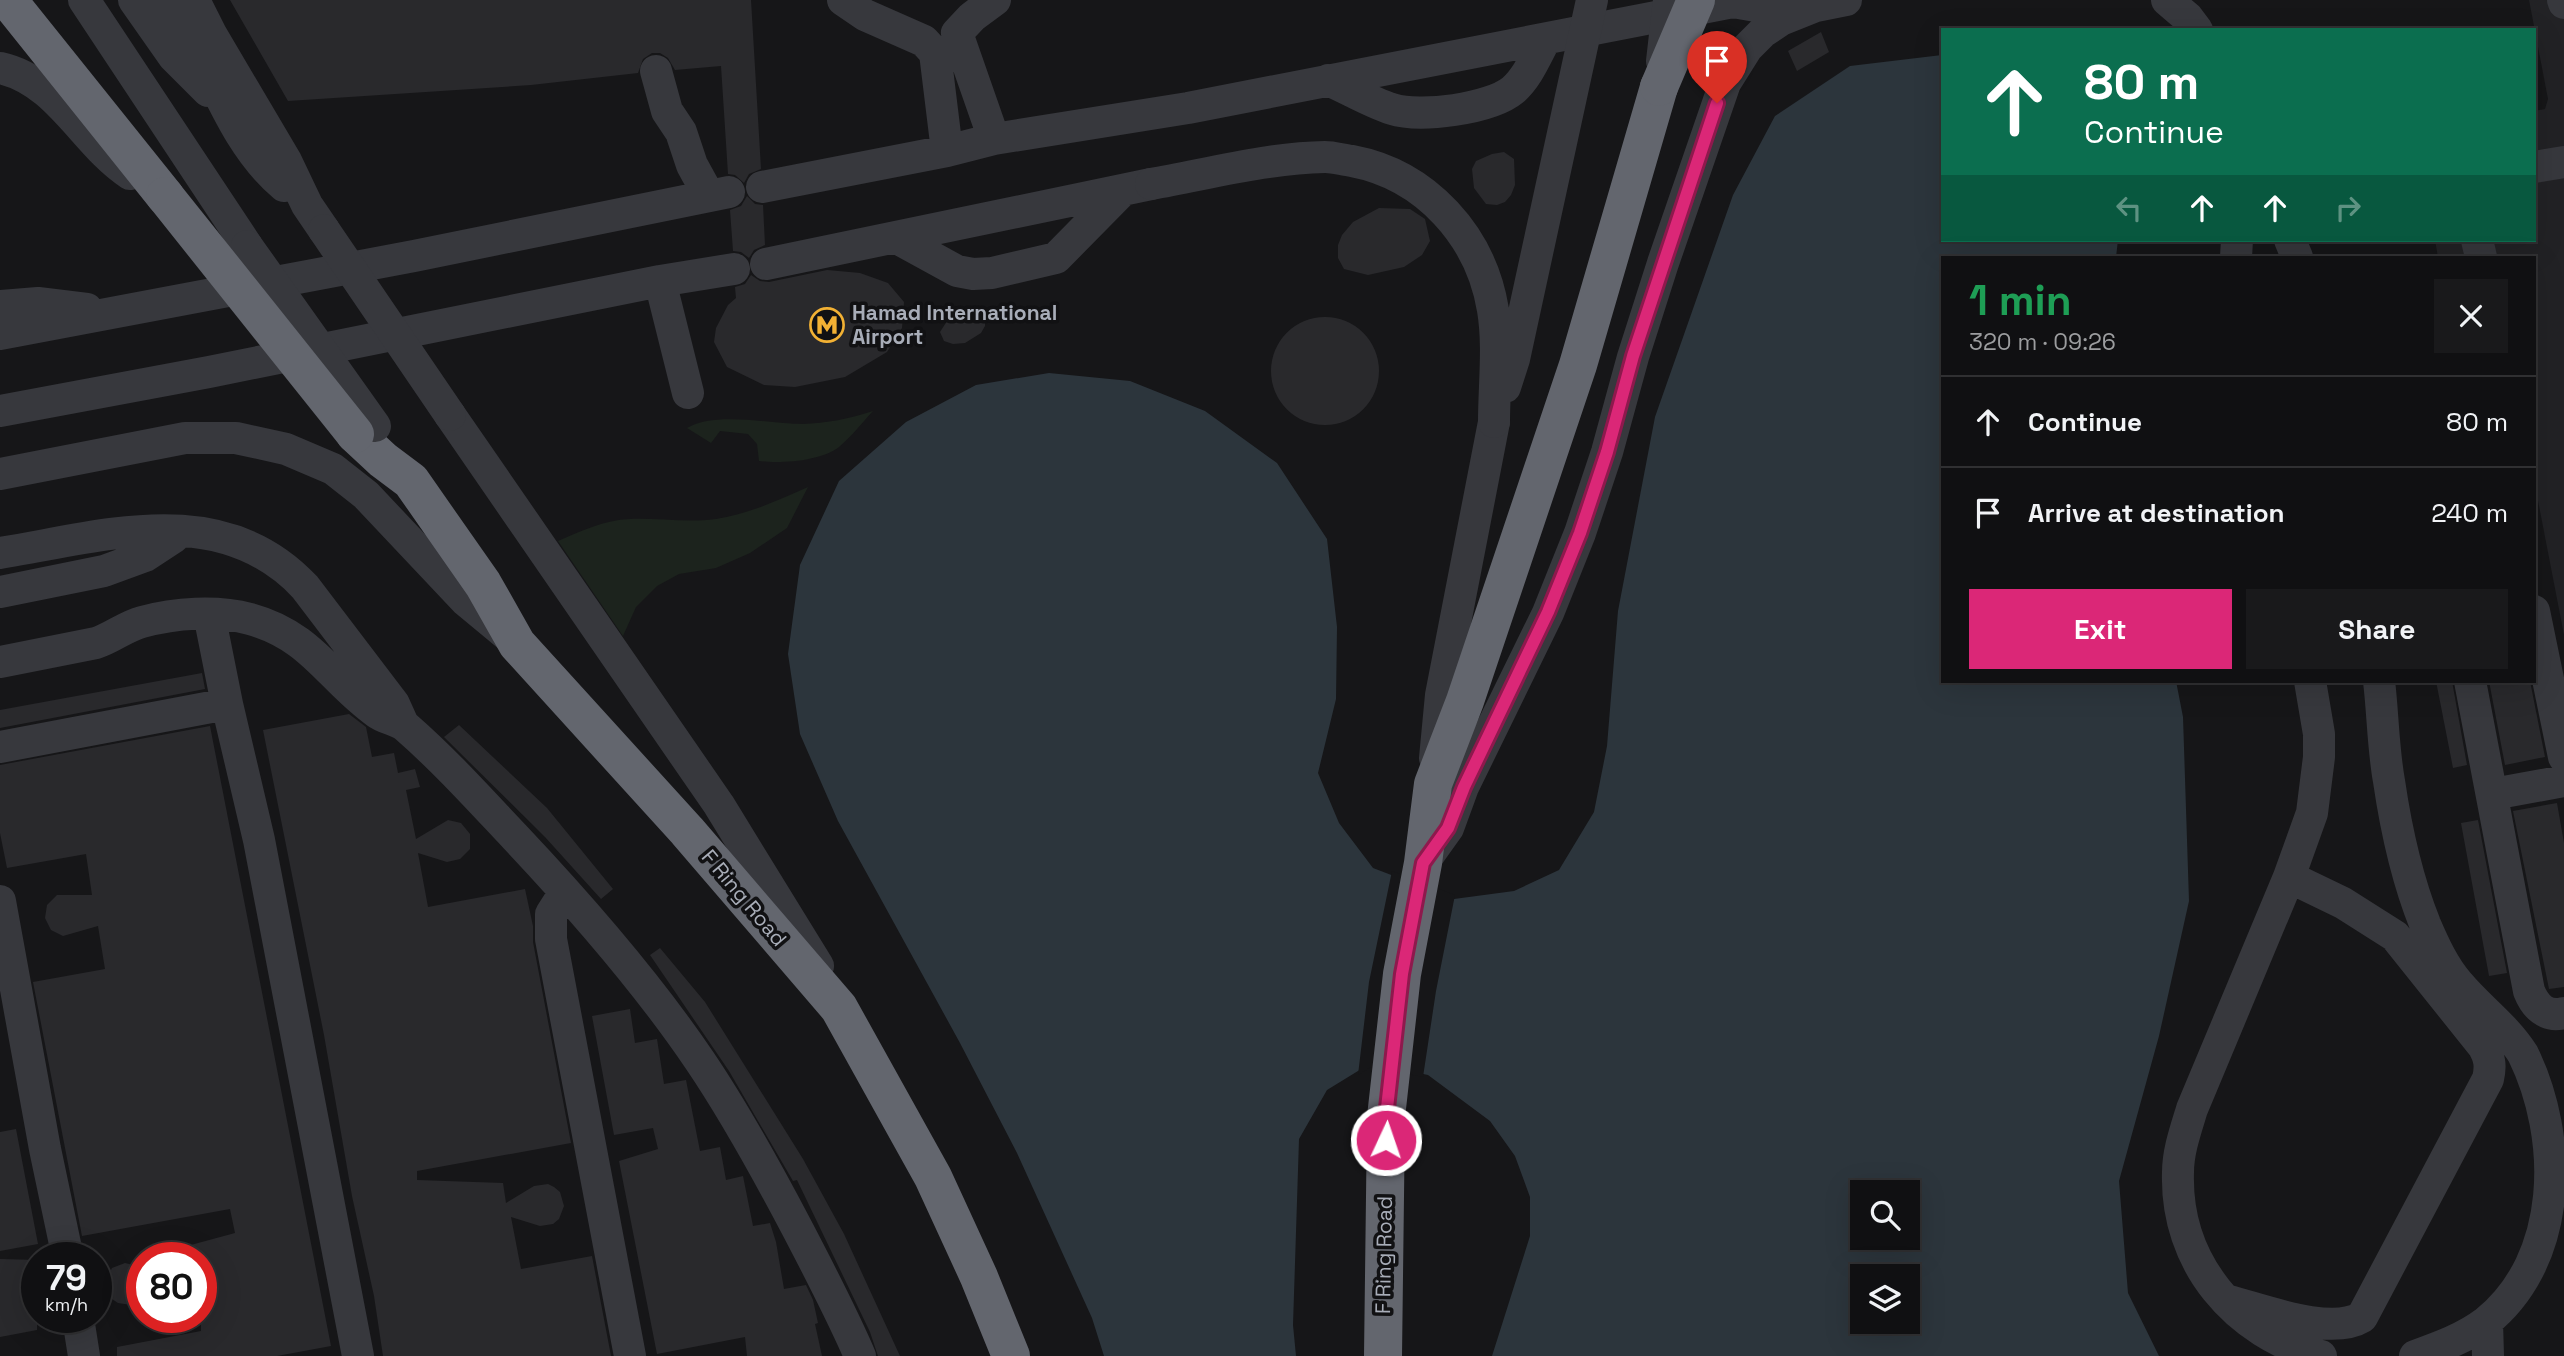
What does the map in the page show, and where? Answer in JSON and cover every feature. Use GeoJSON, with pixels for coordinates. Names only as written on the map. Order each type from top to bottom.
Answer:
{"type":"FeatureCollection","features":[{"type":"Feature","properties":{"kind":"highway","name":"F Ring Road"},"geometry":{"type":"LineString","coordinates":[[8,0],[165,196],[365,430],[383,460],[411,481],[483,584],[517,644],[695,841],[839,1008],[933,1177],[979,1277],[1011,1356]]}},
{"type":"Feature","properties":{"kind":"highway","name":"F Ring Road"},"geometry":{"type":"LineString","coordinates":[[1383,1356],[1386,1117],[1402,974],[1421,874],[1433,784],[1465,701],[1578,365],[1659,87],[1722,1]]}},
{"type":"Feature","properties":{"kind":"lane"},"geometry":{"type":"LineString","coordinates":[[134,0],[174,57],[225,107]]}},
{"type":"Feature","properties":{"kind":"lane"},"geometry":{"type":"LineString","coordinates":[[844,0],[865,15],[924,41],[935,53],[947,151]]}},
{"type":"Feature","properties":{"kind":"lane"},"geometry":{"type":"LineString","coordinates":[[994,139],[957,33],[972,17],[995,0]]}},
{"type":"Feature","properties":{"kind":"lane"},"geometry":{"type":"LineString","coordinates":[[1433,784],[1441,695],[1494,422],[1514,359],[1592,0]]}},
{"type":"Feature","properties":{"kind":"lane"},"geometry":{"type":"LineString","coordinates":[[1659,87],[1669,0]]}},
{"type":"Feature","properties":{"kind":"lane"},"geometry":{"type":"LineString","coordinates":[[762,187],[947,151],[994,139],[1188,108],[1545,40],[1722,1],[1756,6],[1780,0]]}},
{"type":"Feature","properties":{"kind":"lane"},"geometry":{"type":"LineString","coordinates":[[1421,874],[1448,828],[1464,787],[1548,612],[1580,533],[1607,452],[1659,274],[1717,103],[1730,74],[1747,48],[1763,32],[1781,20],[1816,6],[1846,0]]}},
{"type":"Feature","properties":{"kind":"lane"},"geometry":{"type":"LineString","coordinates":[[2167,0],[2196,28]]}},
{"type":"Feature","properties":{"kind":"lane"},"geometry":{"type":"LineString","coordinates":[[86,1],[365,430]]}},
{"type":"Feature","properties":{"kind":"lane"},"geometry":{"type":"LineString","coordinates":[[186,1],[194,43],[225,107],[268,173],[316,218]]}},
{"type":"Feature","properties":{"kind":"lane"},"geometry":{"type":"LineString","coordinates":[[186,1],[286,162],[316,218],[719,805],[811,951],[839,1008]]}},
{"type":"Feature","properties":{"kind":"lane"},"geometry":{"type":"LineString","coordinates":[[1328,80],[1391,109],[1406,112],[1423,113],[1469,106],[1501,97],[1513,90],[1522,80],[1545,40]]}},
{"type":"Feature","properties":{"kind":"lane"},"geometry":{"type":"LineString","coordinates":[[0,68],[45,90],[123,169],[165,196]]}},
{"type":"Feature","properties":{"kind":"lane"},"geometry":{"type":"LineString","coordinates":[[0,334],[500,240],[719,194],[692,165],[681,132],[681,106],[664,71]]}},
{"type":"Feature","properties":{"kind":"lane"},"geometry":{"type":"LineString","coordinates":[[766,264],[1151,184],[1287,160],[1328,157],[1371,165],[1404,179],[1447,213],[1464,233],[1479,262],[1493,311],[1494,422]]}},
{"type":"Feature","properties":{"kind":"lane"},"geometry":{"type":"LineString","coordinates":[[2536,167],[2564,162]]}},
{"type":"Feature","properties":{"kind":"lane"},"geometry":{"type":"LineString","coordinates":[[895,237],[957,271],[992,273],[1056,258],[1121,192]]}},
{"type":"Feature","properties":{"kind":"lane"},"geometry":{"type":"LineString","coordinates":[[0,411],[209,372],[660,281],[734,269]]}},
{"type":"Feature","properties":{"kind":"lane"},"geometry":{"type":"LineString","coordinates":[[660,281],[688,393]]}},
{"type":"Feature","properties":{"kind":"lane"},"geometry":{"type":"LineString","coordinates":[[0,306],[47,303],[109,314]]}},
{"type":"Feature","properties":{"kind":"lane"},"geometry":{"type":"LineString","coordinates":[[0,474],[185,438],[236,438],[286,449],[333,469],[366,495],[466,601],[517,644]]}},
{"type":"Feature","properties":{"kind":"lane"},"geometry":{"type":"LineString","coordinates":[[0,553],[142,530],[234,539],[256,548],[291,572],[306,587],[394,704],[404,725]]}},
{"type":"Feature","properties":{"kind":"lane"},"geometry":{"type":"LineString","coordinates":[[0,611],[93,593],[118,580],[145,556],[179,534]]}},
{"type":"Feature","properties":{"kind":"lane"},"geometry":{"type":"LineString","coordinates":[[0,570],[179,534]]}},
{"type":"Feature","properties":{"kind":"lane"},"geometry":{"type":"LineString","coordinates":[[0,592],[91,575],[145,556]]}},
{"type":"Feature","properties":{"kind":"lane"},"geometry":{"type":"LineString","coordinates":[[209,614],[259,839],[358,1356]]}},
{"type":"Feature","properties":{"kind":"lane"},"geometry":{"type":"LineString","coordinates":[[0,643],[107,624],[209,614],[234,615],[286,632],[314,653],[378,713],[404,725],[475,794],[565,892],[649,990],[701,1061],[741,1125],[819,1268],[860,1356]]}},
{"type":"Feature","properties":{"kind":"lane"},"geometry":{"type":"LineString","coordinates":[[2536,621],[2564,757]]}},
{"type":"Feature","properties":{"kind":"lane"},"geometry":{"type":"LineString","coordinates":[[0,681],[79,663],[92,657],[110,639],[140,622]]}},
{"type":"Feature","properties":{"kind":"lane"},"geometry":{"type":"LineString","coordinates":[[0,662],[110,639]]}},
{"type":"Feature","properties":{"kind":"lane"},"geometry":{"type":"LineString","coordinates":[[2310,683],[2319,734],[2317,781],[2312,813],[2289,877],[2192,1109],[2183,1138],[2178,1172],[2186,1230],[2204,1274],[2224,1300],[2260,1331],[2292,1349],[2321,1356]]}},
{"type":"Feature","properties":{"kind":"lane"},"geometry":{"type":"LineString","coordinates":[[2379,683],[2388,780],[2404,856],[2425,923],[2436,949],[2459,984],[2510,1036],[2534,1073],[2550,1113],[2558,1174],[2555,1207],[2546,1241],[2517,1289],[2487,1321],[2468,1334],[2416,1356]]}},
{"type":"Feature","properties":{"kind":"lane"},"geometry":{"type":"LineString","coordinates":[[2470,683],[2529,991],[2539,1008],[2557,1015],[2564,1013]]}},
{"type":"Feature","properties":{"kind":"lane"},"geometry":{"type":"LineString","coordinates":[[0,747],[227,704]]}},
{"type":"Feature","properties":{"kind":"lane"},"geometry":{"type":"LineString","coordinates":[[2493,793],[2564,781]]}},
{"type":"Feature","properties":{"kind":"lane"},"geometry":{"type":"LineString","coordinates":[[2395,936],[2400,920],[2395,882],[2397,869],[2404,856]]}},
{"type":"Feature","properties":{"kind":"lane"},"geometry":{"type":"LineString","coordinates":[[2224,1300],[2331,1325],[2353,1323],[2362,1317],[2488,1079],[2490,1062],[2483,1046],[2395,936],[2343,903],[2289,877]]}},
{"type":"Feature","properties":{"kind":"lane"},"geometry":{"type":"LineString","coordinates":[[565,892],[551,914],[551,939],[630,1356]]}},
{"type":"Feature","properties":{"kind":"lane"},"geometry":{"type":"LineString","coordinates":[[0,901],[65,1242]]}},
{"type":"Feature","properties":{"kind":"lane"},"geometry":{"type":"LineString","coordinates":[[2487,1321],[2488,1356]]}},
{"type":"Feature","properties":{"kind":"lane"},"geometry":{"type":"LineString","coordinates":[[80,1333],[84,1356]]}},
{"type":"Feature","properties":{"kind":"shaded area"},"geometry":{"type":"Polygon","coordinates":[[[2529,0],[2564,0],[2564,635],[2536,490],[2536,256],[2438,256],[2435,242],[2536,242],[2536,111],[2545,109],[2548,99],[2529,0]]]}},
{"type":"Feature","properties":{"kind":"shaded area"},"geometry":{"type":"Polygon","coordinates":[[[1941,55],[1941,242],[2118,242],[2116,256],[1941,256],[1941,683],[2176,683],[2183,717],[2189,901],[2159,1036],[2119,1181],[2128,1293],[2159,1356],[1492,1356],[1530,1236],[1530,1197],[1515,1156],[1490,1121],[1428,1075],[1371,1063],[1327,1090],[1299,1139],[1293,1325],[1296,1356],[1104,1356],[1092,1318],[1017,1153],[838,821],[800,734],[788,654],[800,565],[839,481],[906,422],[976,385],[1049,373],[1130,381],[1205,411],[1277,463],[1327,539],[1337,627],[1336,699],[1318,773],[1339,823],[1373,868],[1454,899],[1514,891],[1559,870],[1594,812],[1607,746],[1618,611],[1655,417],[1733,195],[1775,116],[1850,66],[1941,55]]]}},
{"type":"Feature","properties":{"kind":"shaded area"},"geometry":{"type":"Polygon","coordinates":[[[873,411],[848,439],[831,452],[789,462],[759,461],[757,444],[748,434],[720,431],[711,443],[687,428],[699,423],[727,419],[820,423],[873,411]]]}},
{"type":"Feature","properties":{"kind":"shaded area"},"geometry":{"type":"Polygon","coordinates":[[[808,487],[787,528],[750,553],[716,568],[679,574],[657,586],[636,607],[623,636],[558,541],[611,521],[694,521],[728,517],[808,487]]]}},
{"type":"Feature","properties":{"kind":"pier"},"geometry":{"type":"Polygon","coordinates":[[[1392,871],[1455,895],[1423,1077],[1371,1067],[1358,1075],[1369,982],[1392,871]]]}},
{"type":"Feature","properties":{"kind":"building"},"geometry":{"type":"Polygon","coordinates":[[[230,0],[751,0],[761,169],[749,174],[744,183],[735,175],[728,174],[721,66],[675,70],[668,58],[660,53],[652,53],[643,59],[638,73],[531,85],[288,101],[230,0]]]}},
{"type":"Feature","properties":{"kind":"building"},"geometry":{"type":"Polygon","coordinates":[[[1821,32],[1829,52],[1797,71],[1788,51],[1821,32]]]}},
{"type":"Feature","properties":{"kind":"building"},"geometry":{"type":"Polygon","coordinates":[[[1504,152],[1514,159],[1515,185],[1505,202],[1497,205],[1486,204],[1474,188],[1472,169],[1476,161],[1504,152]]]}},
{"type":"Feature","properties":{"kind":"building"},"geometry":{"type":"Polygon","coordinates":[[[747,196],[755,204],[763,205],[765,245],[754,250],[749,258],[741,252],[733,251],[730,210],[741,206],[747,196]]]}},
{"type":"Feature","properties":{"kind":"building"},"geometry":{"type":"Polygon","coordinates":[[[1379,208],[1410,209],[1425,219],[1430,241],[1422,255],[1404,267],[1368,275],[1344,269],[1338,258],[1338,245],[1342,235],[1353,222],[1379,208]]]}},
{"type":"Feature","properties":{"kind":"building"},"geometry":{"type":"Polygon","coordinates":[[[827,270],[860,273],[888,283],[904,302],[902,328],[887,352],[845,377],[795,387],[764,385],[727,367],[714,342],[716,328],[728,305],[736,298],[735,287],[745,284],[751,275],[760,281],[769,282],[827,270]]]}},
{"type":"Feature","properties":{"kind":"building"},"geometry":{"type":"Polygon","coordinates":[[[971,310],[979,312],[985,318],[981,333],[965,343],[953,344],[944,341],[940,332],[949,318],[971,310]]]}},
{"type":"Feature","properties":{"kind":"building"},"geometry":{"type":"Polygon","coordinates":[[[1325,317],[1346,321],[1363,333],[1375,350],[1379,371],[1375,392],[1363,409],[1346,421],[1325,425],[1304,421],[1287,409],[1275,392],[1271,371],[1275,350],[1287,333],[1304,321],[1325,317]]]}},
{"type":"Feature","properties":{"kind":"building"},"geometry":{"type":"Polygon","coordinates":[[[202,673],[205,689],[0,728],[0,710],[202,673]]]}},
{"type":"Feature","properties":{"kind":"building"},"geometry":{"type":"Polygon","coordinates":[[[2436,683],[2452,683],[2467,765],[2453,768],[2436,683]]]}},
{"type":"Feature","properties":{"kind":"building"},"geometry":{"type":"Polygon","coordinates":[[[2489,683],[2530,683],[2545,757],[2505,765],[2489,683]]]}},
{"type":"Feature","properties":{"kind":"building"},"geometry":{"type":"Polygon","coordinates":[[[349,714],[366,727],[372,757],[394,753],[398,773],[415,769],[420,787],[406,790],[416,839],[448,820],[461,823],[470,834],[470,849],[460,859],[447,862],[418,853],[428,907],[525,889],[571,1143],[417,1171],[417,1180],[503,1183],[506,1203],[534,1186],[548,1184],[560,1192],[564,1206],[559,1219],[553,1224],[540,1226],[511,1217],[521,1269],[592,1256],[611,1356],[383,1356],[324,1035],[263,730],[349,714]]]}},
{"type":"Feature","properties":{"kind":"building"},"geometry":{"type":"Polygon","coordinates":[[[459,725],[547,808],[613,889],[601,899],[545,837],[444,737],[459,725]]]}},
{"type":"Feature","properties":{"kind":"building"},"geometry":{"type":"Polygon","coordinates":[[[210,726],[331,1346],[277,1356],[117,1356],[117,1347],[190,1333],[217,1333],[217,1242],[202,1242],[235,1233],[230,1209],[82,1236],[33,982],[105,969],[98,926],[63,936],[51,930],[45,918],[47,905],[57,895],[92,895],[86,854],[7,868],[0,833],[0,765],[210,726]]]}},
{"type":"Feature","properties":{"kind":"building"},"geometry":{"type":"Polygon","coordinates":[[[2557,803],[2564,843],[2564,987],[2549,989],[2513,811],[2557,803]]]}},
{"type":"Feature","properties":{"kind":"building"},"geometry":{"type":"Polygon","coordinates":[[[2478,820],[2507,973],[2489,976],[2461,823],[2478,820]]]}},
{"type":"Feature","properties":{"kind":"building"},"geometry":{"type":"Polygon","coordinates":[[[660,948],[705,1002],[803,1159],[844,1234],[900,1356],[878,1356],[870,1332],[797,1180],[793,1181],[729,1071],[650,955],[660,948]]]}},
{"type":"Feature","properties":{"kind":"building"},"geometry":{"type":"Polygon","coordinates":[[[630,1009],[635,1043],[657,1039],[664,1084],[686,1080],[700,1151],[720,1147],[726,1180],[743,1176],[753,1226],[770,1223],[784,1289],[806,1285],[813,1300],[822,1356],[747,1356],[745,1337],[657,1354],[619,1161],[658,1149],[653,1128],[614,1135],[592,1016],[630,1009]]]}},
{"type":"Feature","properties":{"kind":"building"},"geometry":{"type":"Polygon","coordinates":[[[16,1129],[38,1242],[21,1242],[21,1247],[0,1251],[0,1132],[16,1129]]]}},
{"type":"Feature","properties":{"kind":"building"},"geometry":{"type":"Polygon","coordinates":[[[0,1259],[21,1260],[21,1333],[0,1337],[0,1259]]]}},
{"type":"Feature","properties":{"kind":"building"},"geometry":{"type":"Polygon","coordinates":[[[126,1263],[126,1304],[112,1299],[112,1268],[126,1263]]]}},
{"type":"Feature","properties":{"kind":"place","name":"Hamad International Airport"},"geometry":{"type":"Point","coordinates":[827,325]}},
{"type":"Feature","properties":{"kind":"route"},"geometry":{"type":"LineString","coordinates":[[1386,1140],[1386,1117],[1402,974],[1423,863],[1448,828],[1464,787],[1548,612],[1580,533],[1607,452],[1633,356],[1717,103]]}}]}
